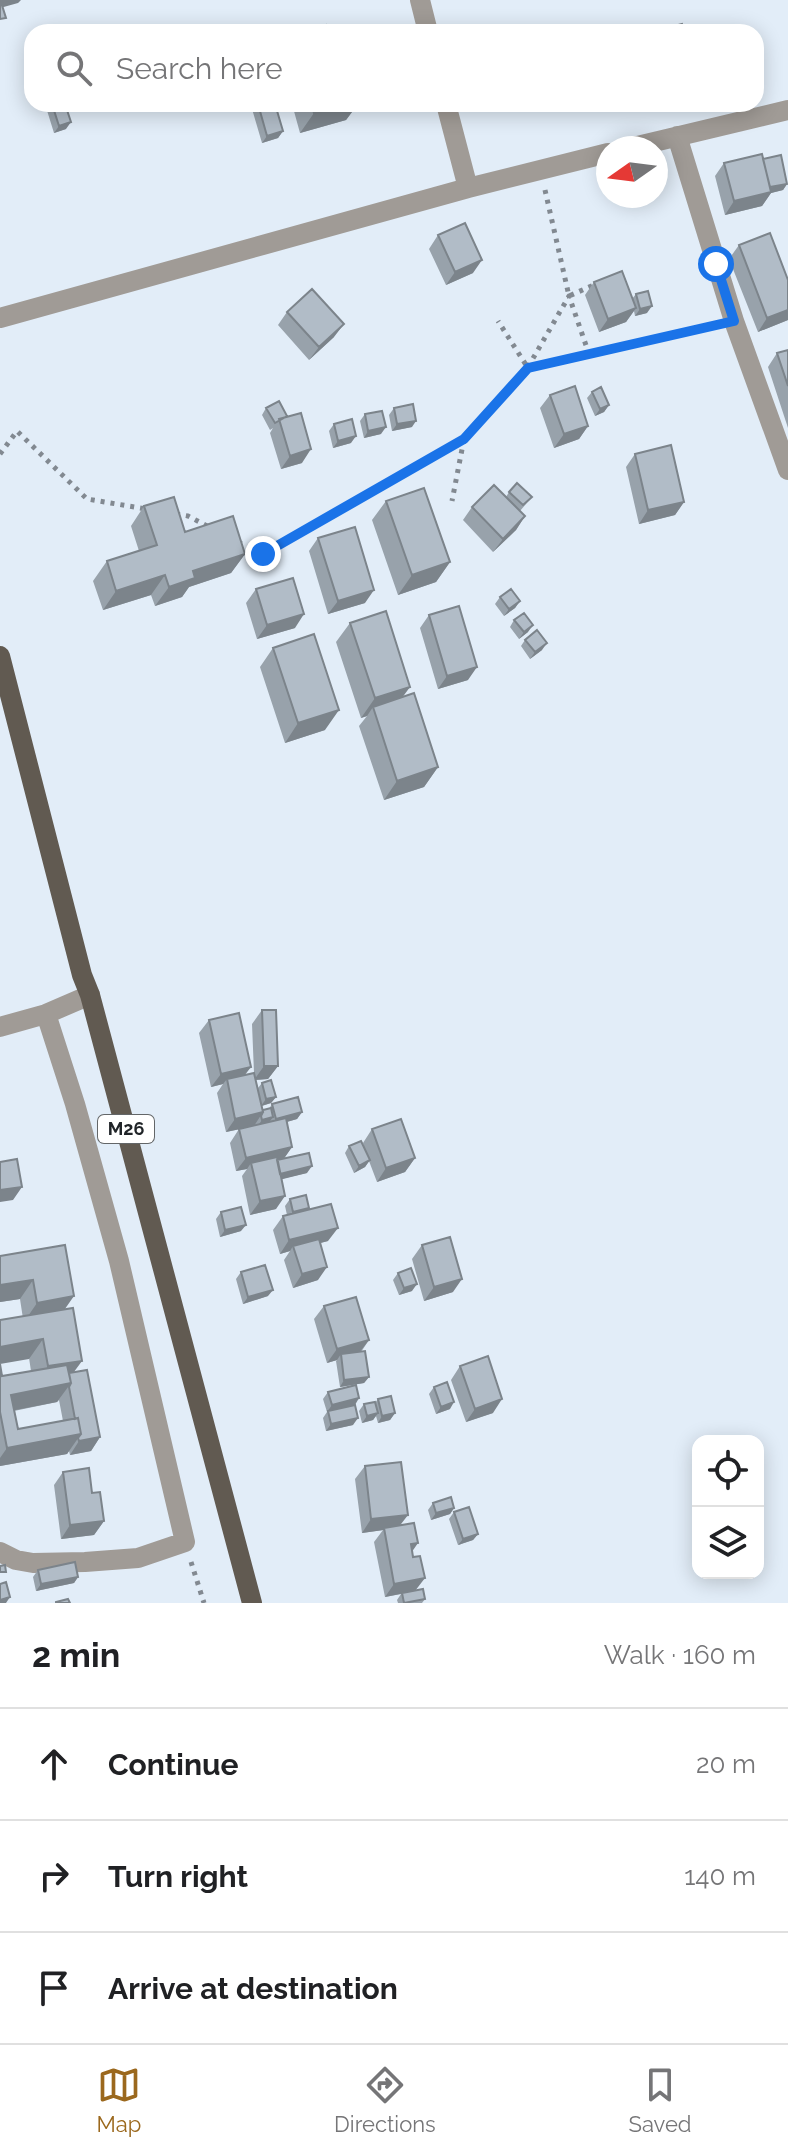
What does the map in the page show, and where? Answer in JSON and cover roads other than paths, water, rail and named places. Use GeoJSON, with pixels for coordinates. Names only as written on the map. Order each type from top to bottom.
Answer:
{"type":"FeatureCollection","features":[{"type":"Feature","properties":{"kind":"main road","name":"M26"},"geometry":{"type":"LineString","coordinates":[[0,656],[82,975],[90,995],[252,1603]]}},
{"type":"Feature","properties":{"kind":"street"},"geometry":{"type":"LineString","coordinates":[[420,0],[426,24]]}},
{"type":"Feature","properties":{"kind":"street"},"geometry":{"type":"LineString","coordinates":[[668,138],[788,110]]}},
{"type":"Feature","properties":{"kind":"street"},"geometry":{"type":"LineString","coordinates":[[448,112],[468,188]]}},
{"type":"Feature","properties":{"kind":"street"},"geometry":{"type":"LineString","coordinates":[[677,136],[734,321],[788,470]]}},
{"type":"Feature","properties":{"kind":"street"},"geometry":{"type":"LineString","coordinates":[[0,318],[468,188],[596,156]]}},
{"type":"Feature","properties":{"kind":"street"},"geometry":{"type":"LineString","coordinates":[[0,1027],[46,1014],[90,995]]}},
{"type":"Feature","properties":{"kind":"street"},"geometry":{"type":"LineString","coordinates":[[0,1552],[16,1560],[33,1563],[85,1562],[138,1558],[185,1542],[119,1261],[46,1014]]}}]}
